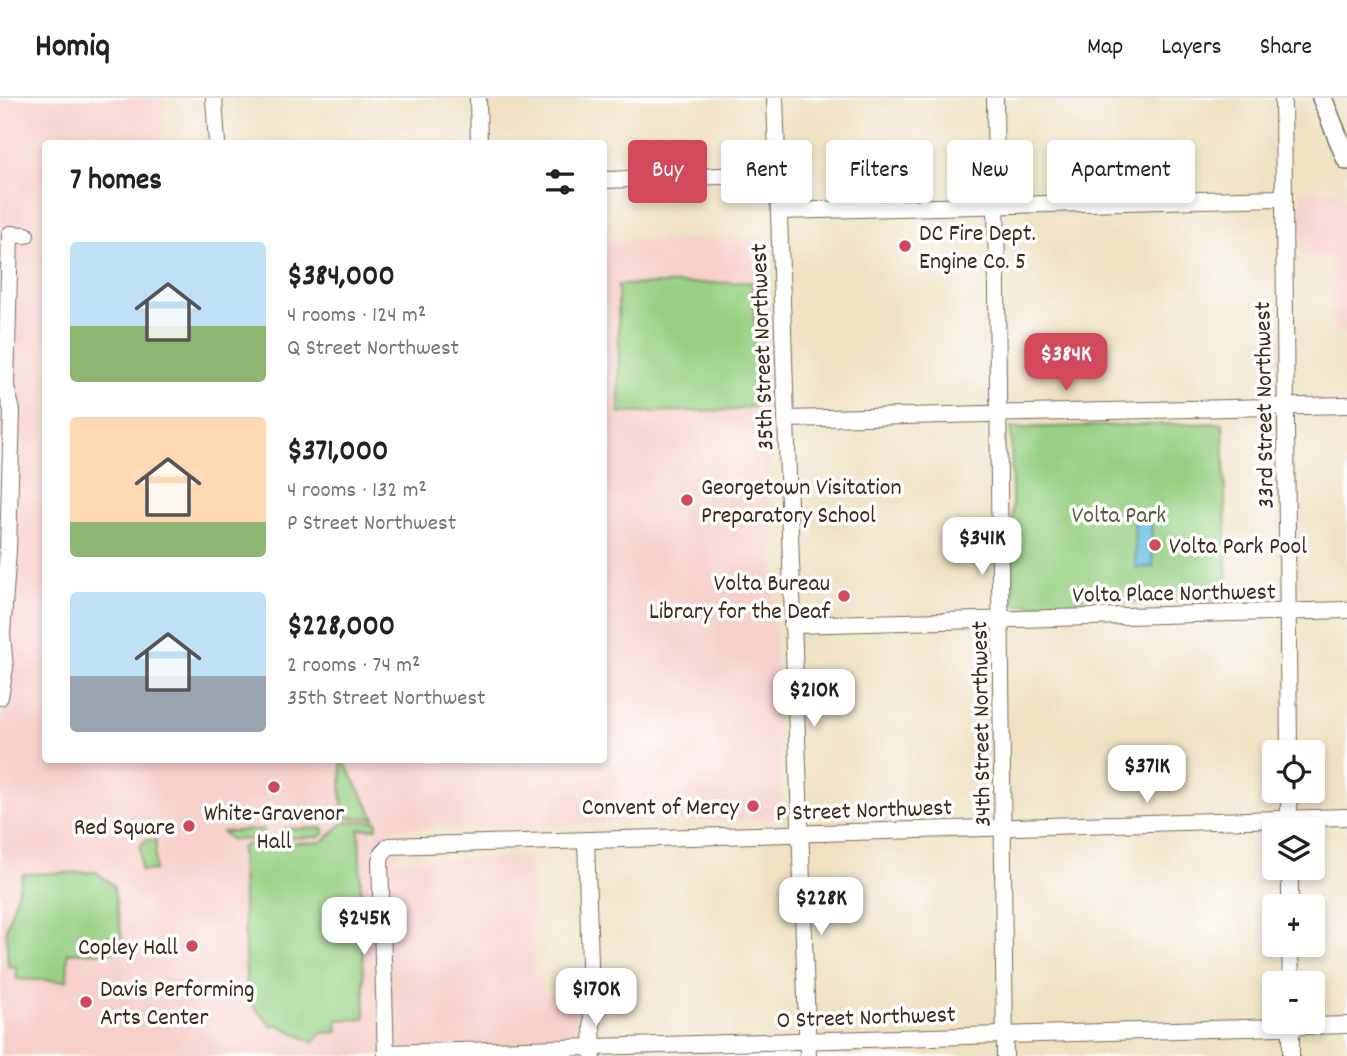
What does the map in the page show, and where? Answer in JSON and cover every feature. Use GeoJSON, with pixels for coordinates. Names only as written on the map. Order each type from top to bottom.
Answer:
{"type":"FeatureCollection","features":[{"type":"Feature","properties":{"kind":"main road"},"geometry":{"type":"LineString","coordinates":[[1322,98],[1347,160]]}},
{"type":"Feature","properties":{"kind":"street"},"geometry":{"type":"LineString","coordinates":[[214,98],[217,140]]}},
{"type":"Feature","properties":{"kind":"street"},"geometry":{"type":"LineString","coordinates":[[478,98],[479,140]]}},
{"type":"Feature","properties":{"kind":"street","name":"35th Street Northwest"},"geometry":{"type":"LineString","coordinates":[[775,98],[777,140]]}},
{"type":"Feature","properties":{"kind":"street","name":"34th Street Northwest"},"geometry":{"type":"LineString","coordinates":[[995,98],[1005,1056]]}},
{"type":"Feature","properties":{"kind":"street","name":"33rd Street Northwest"},"geometry":{"type":"LineString","coordinates":[[1283,98],[1289,740]]}},
{"type":"Feature","properties":{"kind":"street"},"geometry":{"type":"LineString","coordinates":[[607,180],[721,176]]}},
{"type":"Feature","properties":{"kind":"street"},"geometry":{"type":"LineString","coordinates":[[779,211],[1283,198]]}},
{"type":"Feature","properties":{"kind":"street","name":"35th Street Northwest"},"geometry":{"type":"LineString","coordinates":[[779,203],[807,1048]]}},
{"type":"Feature","properties":{"kind":"street"},"geometry":{"type":"LineString","coordinates":[[0,697],[5,668],[2,634],[8,551],[12,411],[6,387],[10,234],[26,235]]}},
{"type":"Feature","properties":{"kind":"street"},"geometry":{"type":"LineString","coordinates":[[786,419],[1347,405]]}},
{"type":"Feature","properties":{"kind":"street","name":"Volta Place Northwest"},"geometry":{"type":"LineString","coordinates":[[792,625],[1347,610]]}},
{"type":"Feature","properties":{"kind":"street","name":"P Street Northwest"},"geometry":{"type":"LineString","coordinates":[[1325,820],[1347,817]]}},
{"type":"Feature","properties":{"kind":"street","name":"P Street Northwest"},"geometry":{"type":"LineString","coordinates":[[386,1054],[380,860],[384,850],[395,846],[1004,828],[1262,824]]}},
{"type":"Feature","properties":{"kind":"street"},"geometry":{"type":"LineString","coordinates":[[586,840],[593,1051]]}},
{"type":"Feature","properties":{"kind":"street","name":"O Street Northwest"},"geometry":{"type":"LineString","coordinates":[[386,1054],[807,1048],[1005,1035],[1262,1025]]}},
{"type":"Feature","properties":{"kind":"street","name":"O Street Northwest"},"geometry":{"type":"LineString","coordinates":[[1325,1025],[1347,1025]]}},
{"type":"Feature","properties":{"kind":"street"},"geometry":{"type":"LineString","coordinates":[[1291,1034],[1291,1056]]}},
{"type":"Feature","properties":{"kind":"shaded area"},"geometry":{"type":"Polygon","coordinates":[[[0,98],[164,98],[163,140],[42,140],[42,763],[607,763],[607,241],[761,238],[781,819],[394,829],[395,860],[530,857],[534,976],[541,976],[543,994],[576,993],[578,1056],[0,1056],[0,98]]]}},
{"type":"Feature","properties":{"kind":"shaded area"},"geometry":{"type":"Polygon","coordinates":[[[1341,190],[1347,203],[1347,332],[1334,332],[1332,256],[1301,256],[1301,193],[1341,190]]]}},
{"type":"Feature","properties":{"kind":"green space"},"geometry":{"type":"Polygon","coordinates":[[[752,282],[759,389],[756,406],[735,410],[619,413],[618,285],[752,282]]]}},
{"type":"Feature","properties":{"kind":"green space","name":"Volta Park"},"geometry":{"type":"Polygon","coordinates":[[[1223,423],[1228,600],[1014,605],[1011,428],[1223,423]]]}},
{"type":"Feature","properties":{"kind":"green space"},"geometry":{"type":"Polygon","coordinates":[[[341,763],[345,763],[375,818],[342,818],[341,763]]]}},
{"type":"Feature","properties":{"kind":"green space"},"geometry":{"type":"Polygon","coordinates":[[[377,821],[377,828],[359,829],[365,1019],[337,1020],[338,1032],[321,1033],[314,1043],[277,1024],[272,1026],[247,999],[241,848],[248,844],[322,842],[344,822],[377,821]]]}},
{"type":"Feature","properties":{"kind":"green space"},"geometry":{"type":"Polygon","coordinates":[[[322,828],[324,834],[319,837],[291,838],[284,833],[284,829],[322,828]]]}},
{"type":"Feature","properties":{"kind":"green space"},"geometry":{"type":"Polygon","coordinates":[[[264,829],[259,839],[231,840],[222,832],[264,829]]]}},
{"type":"Feature","properties":{"kind":"green space"},"geometry":{"type":"Polygon","coordinates":[[[146,840],[156,840],[155,870],[141,871],[140,846],[146,840]]]}},
{"type":"Feature","properties":{"kind":"green space"},"geometry":{"type":"Polygon","coordinates":[[[96,872],[113,885],[122,937],[112,952],[68,953],[67,981],[17,979],[16,967],[8,966],[6,929],[23,874],[96,872]]]}},
{"type":"Feature","properties":{"kind":"water"},"geometry":{"type":"Polygon","coordinates":[[[1134,520],[1151,520],[1153,567],[1136,568],[1134,520]]]}},
{"type":"Feature","properties":{"kind":"place","name":"DC Fire Dept. Engine Co. 5"},"geometry":{"type":"Point","coordinates":[905,246]}},
{"type":"Feature","properties":{"kind":"place","name":"Georgetown Visitation Preparatory School"},"geometry":{"type":"Point","coordinates":[687,500]}},
{"type":"Feature","properties":{"kind":"place","name":"Volta Park Pool"},"geometry":{"type":"Point","coordinates":[1155,545]}},
{"type":"Feature","properties":{"kind":"place","name":"Volta Bureau Library for the Deaf"},"geometry":{"type":"Point","coordinates":[844,596]}},
{"type":"Feature","properties":{"kind":"place","name":"White-Gravenor Hall"},"geometry":{"type":"Point","coordinates":[274,787]}},
{"type":"Feature","properties":{"kind":"place","name":"Convent of Mercy"},"geometry":{"type":"Point","coordinates":[753,806]}},
{"type":"Feature","properties":{"kind":"place","name":"Red Square"},"geometry":{"type":"Point","coordinates":[189,826]}},
{"type":"Feature","properties":{"kind":"place","name":"Copley Hall"},"geometry":{"type":"Point","coordinates":[192,946]}},
{"type":"Feature","properties":{"kind":"place","name":"Davis Performing Arts Center"},"geometry":{"type":"Point","coordinates":[86,1002]}}]}
